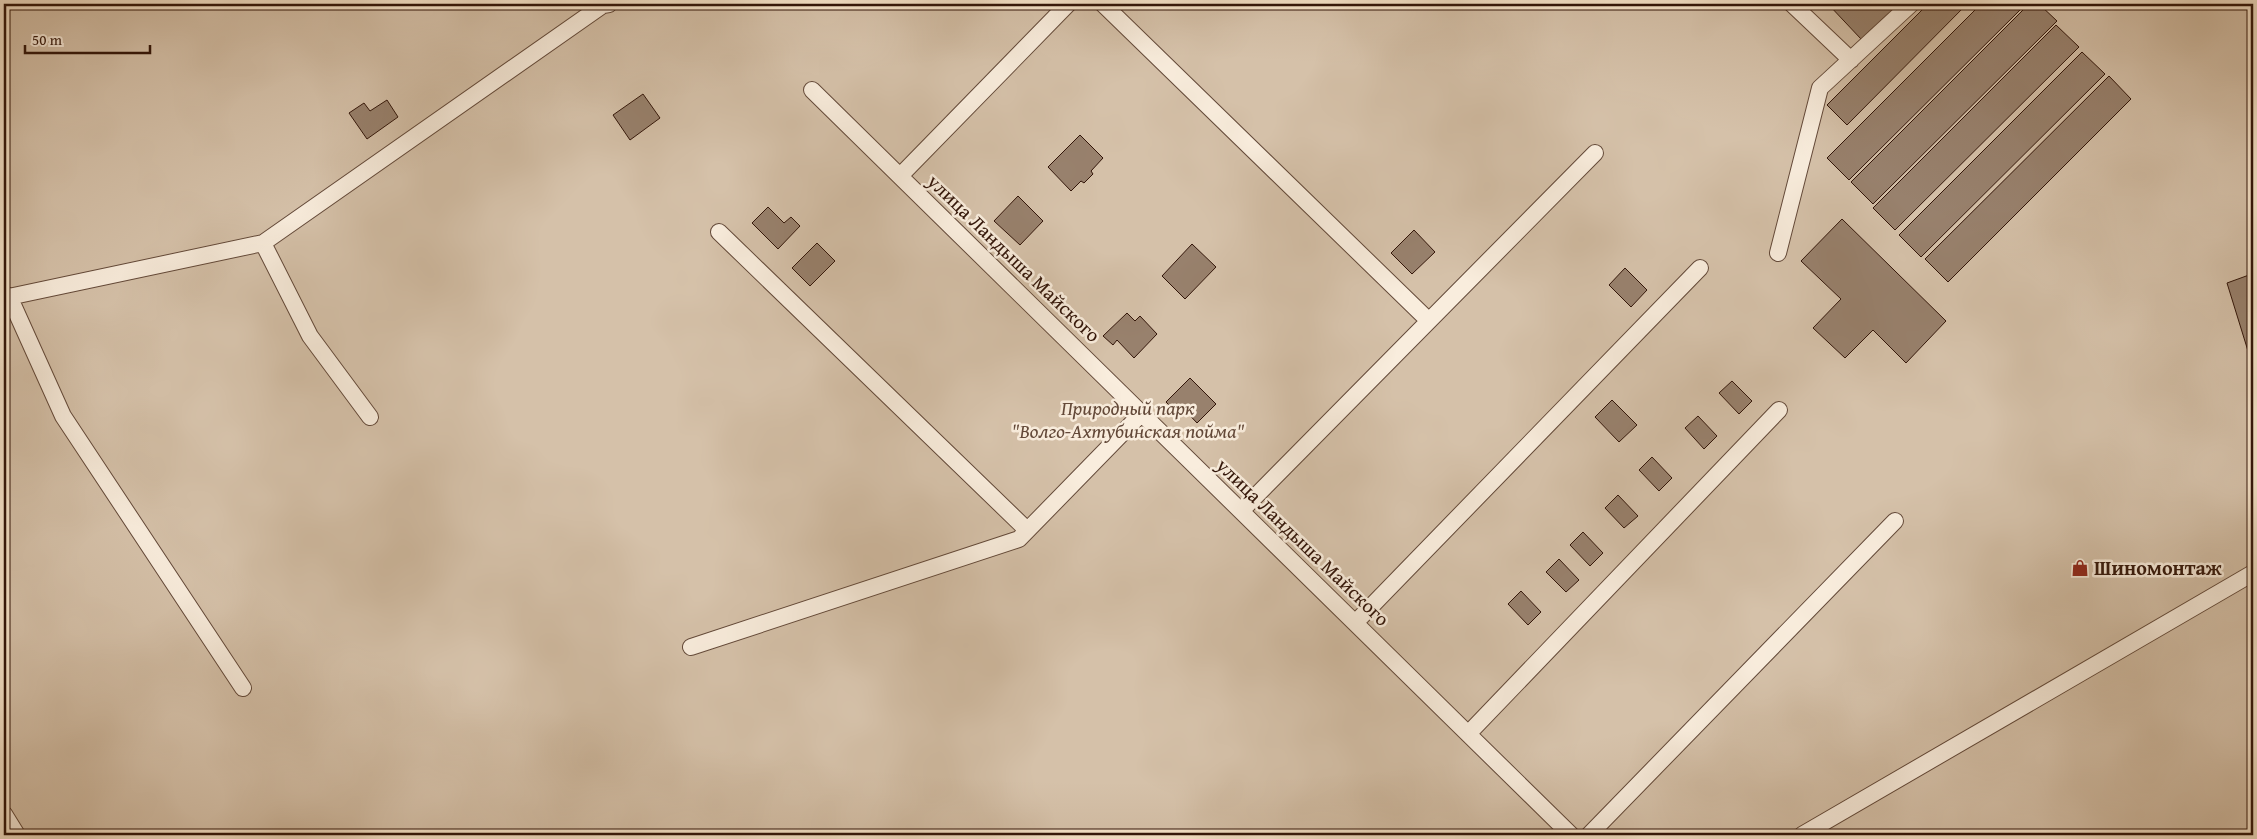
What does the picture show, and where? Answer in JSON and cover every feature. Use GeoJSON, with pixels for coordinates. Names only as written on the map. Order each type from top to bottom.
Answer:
{"type":"FeatureCollection","features":[{"type":"Feature","properties":{"kind":"street"},"geometry":{"type":"LineString","coordinates":[[243,688],[63,416],[6,297],[263,243],[603,5],[609,4]]}},
{"type":"Feature","properties":{"kind":"street"},"geometry":{"type":"LineString","coordinates":[[900,176],[1068,4]]}},
{"type":"Feature","properties":{"kind":"street"},"geometry":{"type":"LineString","coordinates":[[1103,4],[1429,321]]}},
{"type":"Feature","properties":{"kind":"street"},"geometry":{"type":"LineString","coordinates":[[1792,4],[1851,60]]}},
{"type":"Feature","properties":{"kind":"street"},"geometry":{"type":"LineString","coordinates":[[1778,253],[1820,88],[1911,4]]}},
{"type":"Feature","properties":{"kind":"street","name":"улица Ландыша Майского"},"geometry":{"type":"LineString","coordinates":[[812,90],[1571,835]]}},
{"type":"Feature","properties":{"kind":"street"},"geometry":{"type":"LineString","coordinates":[[1241,511],[1595,153]]}},
{"type":"Feature","properties":{"kind":"street"},"geometry":{"type":"LineString","coordinates":[[719,232],[1027,530]]}},
{"type":"Feature","properties":{"kind":"street"},"geometry":{"type":"LineString","coordinates":[[263,243],[310,336],[370,417]]}},
{"type":"Feature","properties":{"kind":"street"},"geometry":{"type":"LineString","coordinates":[[1355,623],[1700,268]]}},
{"type":"Feature","properties":{"kind":"street"},"geometry":{"type":"LineString","coordinates":[[1468,734],[1779,410]]}},
{"type":"Feature","properties":{"kind":"street"},"geometry":{"type":"LineString","coordinates":[[691,647],[1019,539],[1142,414]]}},
{"type":"Feature","properties":{"kind":"street"},"geometry":{"type":"LineString","coordinates":[[1590,835],[1895,521]]}},
{"type":"Feature","properties":{"kind":"street"},"geometry":{"type":"LineString","coordinates":[[1802,835],[2253,573]]}},
{"type":"Feature","properties":{"kind":"street"},"geometry":{"type":"LineString","coordinates":[[4,814],[17,835]]}},
{"type":"Feature","properties":{"kind":"green space","name":"Природный парк \"Волго-Ахтубинская пойма\""},"geometry":{"type":"Polygon","coordinates":[[[4,4],[2253,4],[2253,835],[4,835],[4,4]]]}},
{"type":"Feature","properties":{"kind":"building"},"geometry":{"type":"Polygon","coordinates":[[[1828,4],[1899,4],[1861,39],[1828,4]]]}},
{"type":"Feature","properties":{"kind":"building"},"geometry":{"type":"Polygon","coordinates":[[[1928,4],[1967,4],[1847,125],[1827,105],[1928,4]]]}},
{"type":"Feature","properties":{"kind":"building"},"geometry":{"type":"Polygon","coordinates":[[[1981,4],[2026,4],[1849,180],[1827,158],[1981,4]]]}},
{"type":"Feature","properties":{"kind":"building"},"geometry":{"type":"Polygon","coordinates":[[[2029,4],[2039,4],[2057,21],[1873,204],[1851,182],[2029,4]]]}},
{"type":"Feature","properties":{"kind":"building"},"geometry":{"type":"Polygon","coordinates":[[[2056,25],[2079,47],[1895,230],[1873,208],[2056,25]]]}},
{"type":"Feature","properties":{"kind":"building"},"geometry":{"type":"Polygon","coordinates":[[[2082,52],[2105,74],[1921,257],[1899,235],[2082,52]]]}},
{"type":"Feature","properties":{"kind":"building"},"geometry":{"type":"Polygon","coordinates":[[[2109,76],[2131,99],[1948,282],[1925,259],[2109,76]]]}},
{"type":"Feature","properties":{"kind":"building"},"geometry":{"type":"Polygon","coordinates":[[[643,94],[660,118],[630,140],[613,115],[643,94]]]}},
{"type":"Feature","properties":{"kind":"building"},"geometry":{"type":"Polygon","coordinates":[[[387,100],[398,117],[367,139],[349,113],[364,103],[370,111],[387,100]]]}},
{"type":"Feature","properties":{"kind":"building"},"geometry":{"type":"Polygon","coordinates":[[[1080,135],[1103,158],[1091,171],[1093,174],[1084,183],[1081,181],[1071,191],[1048,167],[1080,135]]]}},
{"type":"Feature","properties":{"kind":"building"},"geometry":{"type":"Polygon","coordinates":[[[1018,196],[1043,221],[1020,245],[994,221],[1018,196]]]}},
{"type":"Feature","properties":{"kind":"building"},"geometry":{"type":"Polygon","coordinates":[[[768,207],[784,223],[791,217],[800,226],[778,249],[752,223],[768,207]]]}},
{"type":"Feature","properties":{"kind":"building"},"geometry":{"type":"Polygon","coordinates":[[[1842,219],[1946,321],[1906,363],[1873,330],[1845,358],[1813,328],[1841,299],[1801,261],[1842,219]]]}},
{"type":"Feature","properties":{"kind":"building"},"geometry":{"type":"Polygon","coordinates":[[[1414,230],[1435,252],[1412,274],[1391,253],[1414,230]]]}},
{"type":"Feature","properties":{"kind":"building"},"geometry":{"type":"Polygon","coordinates":[[[817,243],[835,261],[810,286],[792,268],[817,243]]]}},
{"type":"Feature","properties":{"kind":"building"},"geometry":{"type":"Polygon","coordinates":[[[1192,244],[1216,267],[1185,299],[1162,276],[1192,244]]]}},
{"type":"Feature","properties":{"kind":"building"},"geometry":{"type":"Polygon","coordinates":[[[1625,268],[1647,290],[1631,307],[1609,285],[1625,268]]]}},
{"type":"Feature","properties":{"kind":"building"},"geometry":{"type":"Polygon","coordinates":[[[2249,275],[2253,288],[2253,349],[2248,351],[2227,283],[2249,275]]]}},
{"type":"Feature","properties":{"kind":"building"},"geometry":{"type":"Polygon","coordinates":[[[1127,313],[1135,321],[1140,316],[1157,334],[1134,358],[1117,340],[1113,345],[1103,336],[1127,313]]]}},
{"type":"Feature","properties":{"kind":"building"},"geometry":{"type":"Polygon","coordinates":[[[1190,378],[1216,404],[1197,423],[1182,407],[1176,412],[1166,402],[1190,378]]]}},
{"type":"Feature","properties":{"kind":"building"},"geometry":{"type":"Polygon","coordinates":[[[1732,381],[1752,401],[1739,414],[1719,393],[1732,381]]]}},
{"type":"Feature","properties":{"kind":"building"},"geometry":{"type":"Polygon","coordinates":[[[1612,400],[1637,425],[1619,442],[1595,417],[1612,400]]]}},
{"type":"Feature","properties":{"kind":"building"},"geometry":{"type":"Polygon","coordinates":[[[1698,416],[1717,436],[1704,449],[1685,428],[1698,416]]]}},
{"type":"Feature","properties":{"kind":"building"},"geometry":{"type":"Polygon","coordinates":[[[1652,457],[1672,478],[1659,491],[1639,470],[1652,457]]]}},
{"type":"Feature","properties":{"kind":"building"},"geometry":{"type":"Polygon","coordinates":[[[1618,495],[1638,516],[1624,528],[1605,508],[1618,495]]]}},
{"type":"Feature","properties":{"kind":"building"},"geometry":{"type":"Polygon","coordinates":[[[1583,532],[1603,553],[1590,566],[1570,545],[1583,532]]]}},
{"type":"Feature","properties":{"kind":"building"},"geometry":{"type":"Polygon","coordinates":[[[1559,559],[1579,580],[1566,592],[1546,572],[1559,559]]]}},
{"type":"Feature","properties":{"kind":"building"},"geometry":{"type":"Polygon","coordinates":[[[1521,591],[1541,612],[1528,625],[1508,604],[1521,591]]]}},
{"type":"Feature","properties":{"kind":"place","name":"Шиномонтаж"},"geometry":{"type":"Point","coordinates":[2080,568]}}]}
